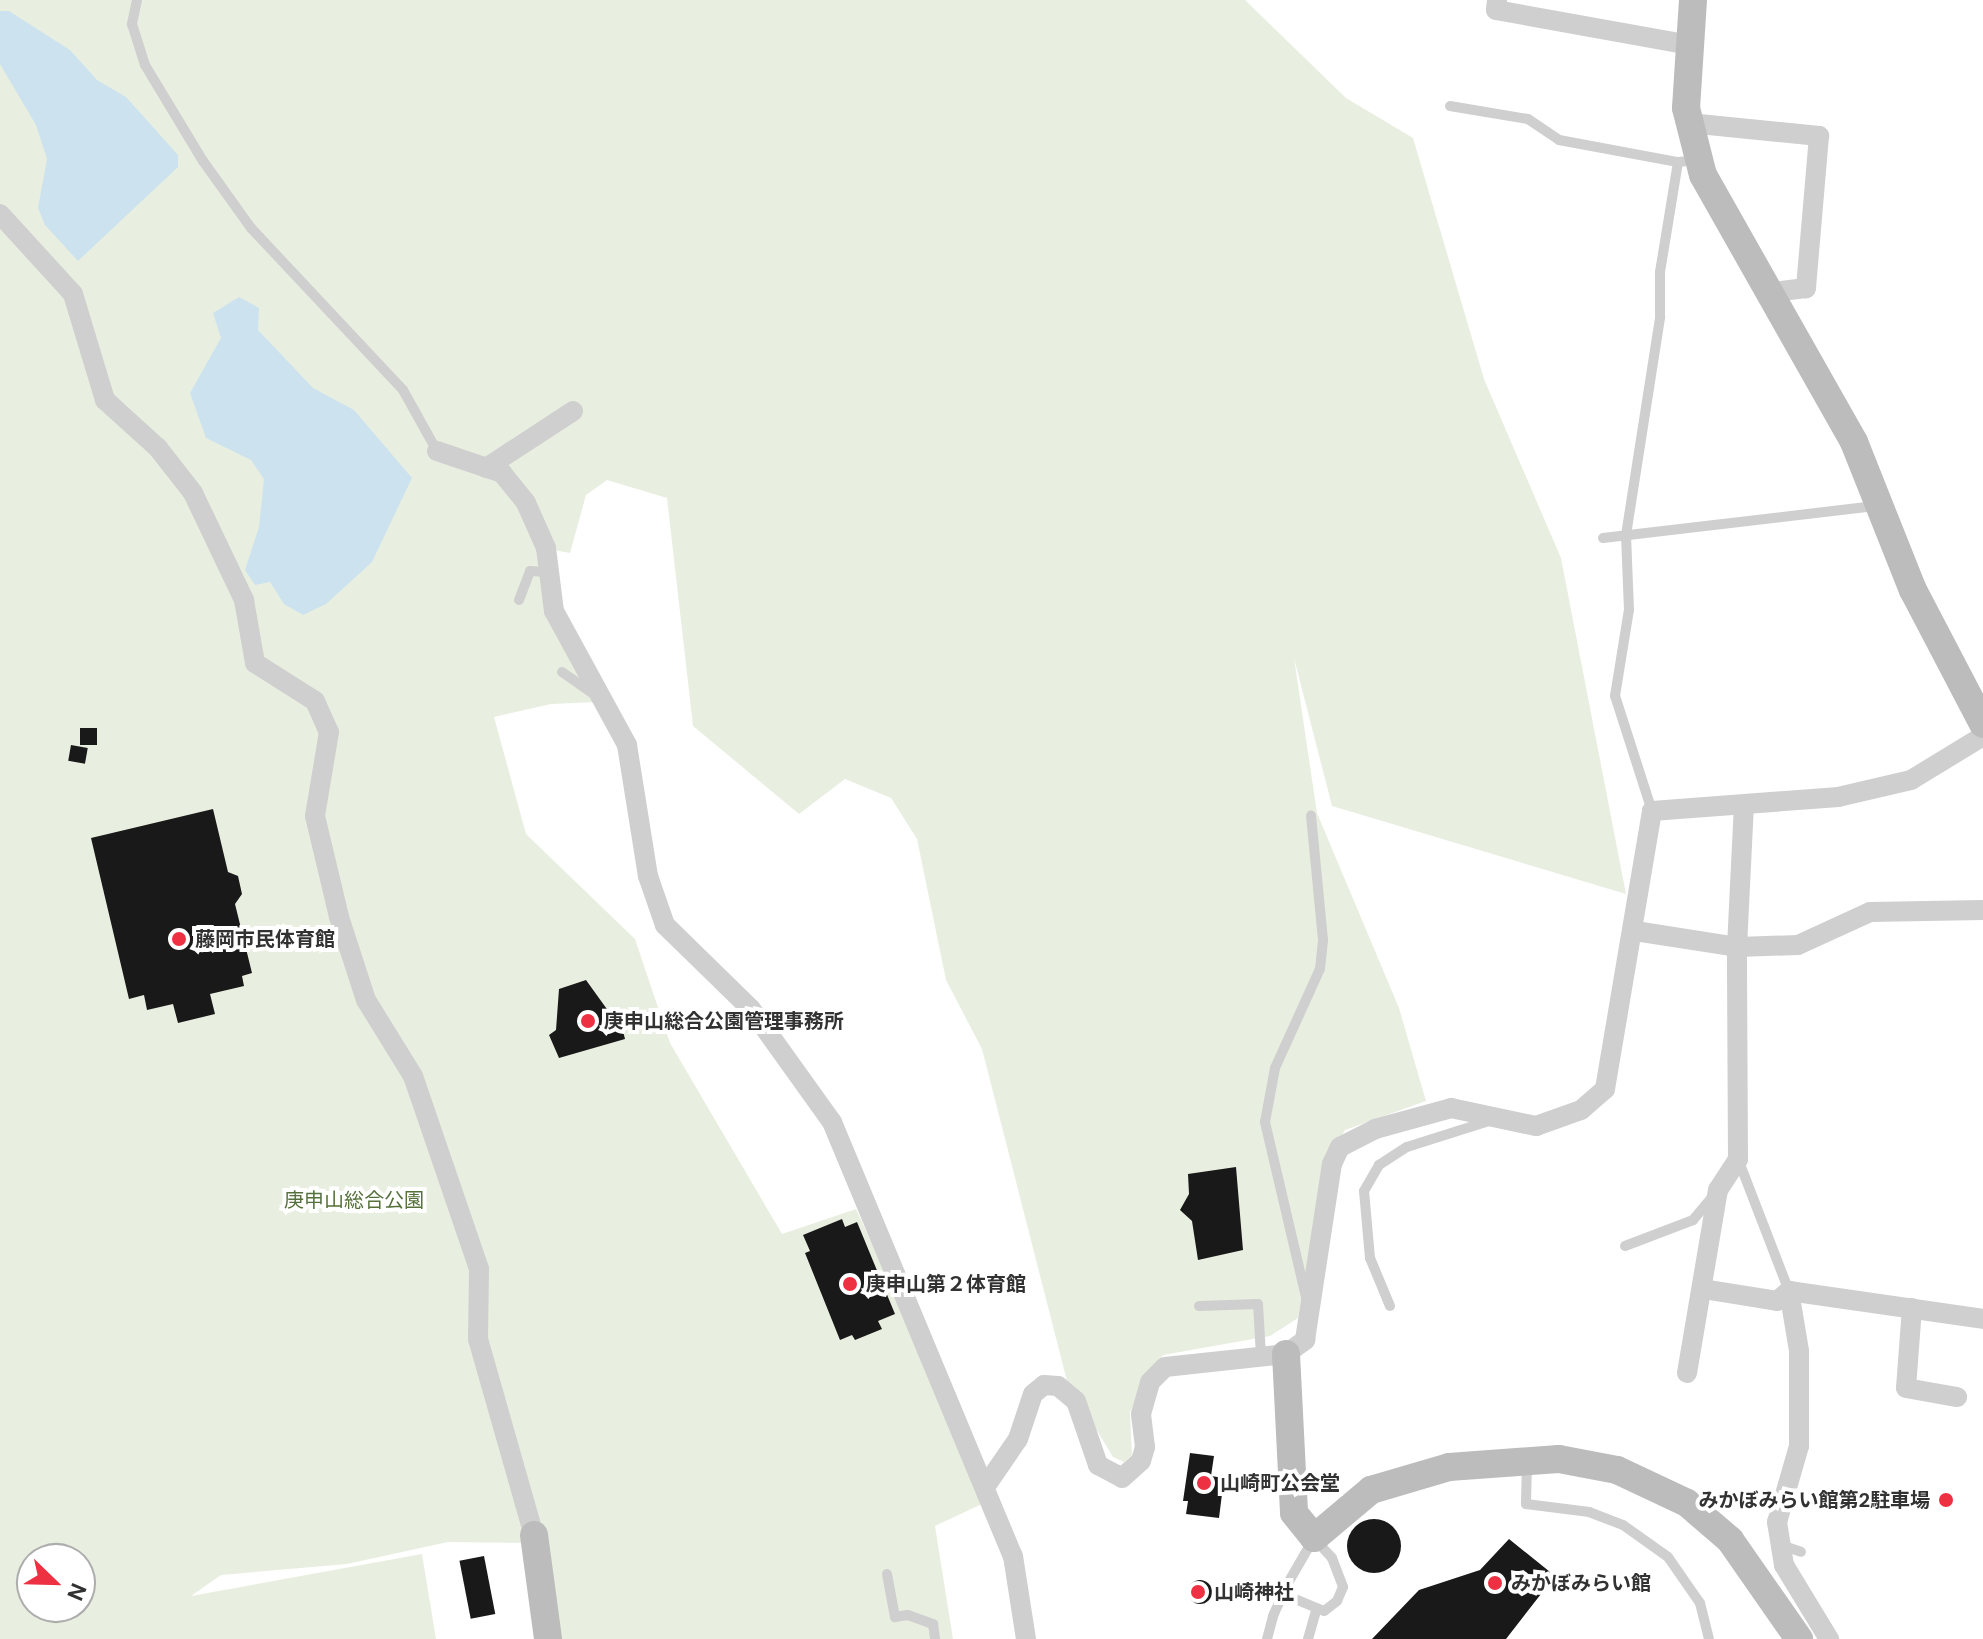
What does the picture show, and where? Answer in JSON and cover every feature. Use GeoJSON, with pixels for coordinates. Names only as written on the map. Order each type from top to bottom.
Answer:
{"type":"FeatureCollection","features":[{"type":"Feature","properties":{"kind":"street"},"geometry":{"type":"LineString","coordinates":[[1497,0],[1496,10],[1691,45]]}},
{"type":"Feature","properties":{"kind":"street"},"geometry":{"type":"LineString","coordinates":[[1693,0],[1688,161],[1771,292],[1854,442],[1913,590],[1983,724]]}},
{"type":"Feature","properties":{"kind":"street"},"geometry":{"type":"LineString","coordinates":[[1689,123],[1819,136],[1806,288],[1771,292]]}},
{"type":"Feature","properties":{"kind":"street"},"geometry":{"type":"LineString","coordinates":[[0,214],[73,294],[105,400],[158,448],[193,493],[244,600],[255,663],[315,701],[329,732],[315,816],[339,917],[366,1000],[413,1076],[479,1269],[483,1362],[534,1535],[548,1639]]}},
{"type":"Feature","properties":{"kind":"street"},"geometry":{"type":"LineString","coordinates":[[486,468],[573,411]]}},
{"type":"Feature","properties":{"kind":"street"},"geometry":{"type":"LineString","coordinates":[[437,451],[502,473],[526,503],[546,548],[554,611],[607,703],[627,745],[648,876],[665,925],[751,1009],[832,1122],[1013,1556],[1026,1639]]}},
{"type":"Feature","properties":{"kind":"street"},"geometry":{"type":"LineString","coordinates":[[985,1487],[1018,1439],[1033,1394],[1044,1385],[1058,1386],[1076,1401],[1098,1465],[1122,1478],[1141,1461],[1145,1447],[1141,1414],[1150,1382],[1165,1367],[1273,1355],[1305,1340],[1332,1164],[1340,1147],[1375,1129],[1451,1108],[1536,1126],[1581,1110],[1605,1089],[1635,931],[1652,811],[1838,797],[1911,780],[1983,736]]}},
{"type":"Feature","properties":{"kind":"street"},"geometry":{"type":"LineString","coordinates":[[1687,1373],[1718,1190],[1738,1159],[1737,947],[1744,805]]}},
{"type":"Feature","properties":{"kind":"street"},"geometry":{"type":"LineString","coordinates":[[1635,931],[1737,947],[1798,945],[1870,912],[1983,910]]}},
{"type":"Feature","properties":{"kind":"street"},"geometry":{"type":"LineString","coordinates":[[1703,1289],[1777,1301],[1789,1291],[1983,1319]]}},
{"type":"Feature","properties":{"kind":"street"},"geometry":{"type":"LineString","coordinates":[[1789,1291],[1799,1351],[1799,1446],[1777,1522],[1784,1565],[1829,1639]]}},
{"type":"Feature","properties":{"kind":"street"},"geometry":{"type":"LineString","coordinates":[[1912,1308],[1906,1388],[1957,1397]]}},
{"type":"Feature","properties":{"kind":"street"},"geometry":{"type":"LineString","coordinates":[[1273,1355],[1295,1437],[1294,1513],[1314,1538],[1371,1490],[1449,1467],[1559,1459],[1617,1470],[1687,1503],[1730,1540],[1799,1639]]}},
{"type":"Feature","properties":{"kind":"lane"},"geometry":{"type":"LineString","coordinates":[[137,0],[132,24],[145,65],[203,161],[251,228],[403,390],[437,451]]}},
{"type":"Feature","properties":{"kind":"lane"},"geometry":{"type":"LineString","coordinates":[[1450,106],[1528,119],[1559,140],[1688,161],[1626,535],[1629,610],[1615,696],[1652,811]]}},
{"type":"Feature","properties":{"kind":"lane"},"geometry":{"type":"LineString","coordinates":[[1603,538],[1879,506]]}},
{"type":"Feature","properties":{"kind":"lane"},"geometry":{"type":"LineString","coordinates":[[519,600],[530,571],[549,572]]}},
{"type":"Feature","properties":{"kind":"lane"},"geometry":{"type":"LineString","coordinates":[[562,672],[607,703]]}},
{"type":"Feature","properties":{"kind":"lane"},"geometry":{"type":"LineString","coordinates":[[1311,816],[1323,940],[1320,969],[1275,1068],[1265,1122],[1311,1314]]}},
{"type":"Feature","properties":{"kind":"lane"},"geometry":{"type":"LineString","coordinates":[[1390,1306],[1370,1258],[1364,1224],[1364,1191],[1379,1165],[1407,1147],[1498,1117]]}},
{"type":"Feature","properties":{"kind":"lane"},"geometry":{"type":"LineString","coordinates":[[1738,1159],[1789,1291]]}},
{"type":"Feature","properties":{"kind":"lane"},"geometry":{"type":"LineString","coordinates":[[1625,1246],[1693,1220],[1718,1190]]}},
{"type":"Feature","properties":{"kind":"lane"},"geometry":{"type":"LineString","coordinates":[[1199,1306],[1258,1304],[1273,1355]]}},
{"type":"Feature","properties":{"kind":"lane"},"geometry":{"type":"LineString","coordinates":[[1527,1460],[1526,1504],[1589,1512],[1623,1525],[1668,1557],[1700,1603],[1709,1639]]}},
{"type":"Feature","properties":{"kind":"lane"},"geometry":{"type":"LineString","coordinates":[[1267,1639],[1283,1594],[1314,1538],[1332,1558],[1343,1587],[1337,1601],[1324,1611],[1283,1594]]}},
{"type":"Feature","properties":{"kind":"lane"},"geometry":{"type":"LineString","coordinates":[[1781,1545],[1801,1552]]}},
{"type":"Feature","properties":{"kind":"lane"},"geometry":{"type":"LineString","coordinates":[[887,1574],[895,1617],[908,1615],[933,1624],[935,1639]]}},
{"type":"Feature","properties":{"kind":"lane"},"geometry":{"type":"LineString","coordinates":[[1308,1639],[1317,1608]]}},
{"type":"Feature","properties":{"kind":"green space","name":"庚申山総合公園"},"geometry":{"type":"Polygon","coordinates":[[[0,0],[1245,0],[1346,98],[1413,138],[1484,379],[1561,558],[1626,894],[1332,806],[1294,658],[1317,813],[1399,1008],[1426,1101],[1345,1130],[1324,1167],[1298,1318],[1270,1336],[1163,1355],[1130,1412],[1132,1455],[1124,1462],[1113,1457],[1067,1381],[982,1049],[946,980],[917,839],[891,798],[845,779],[799,814],[693,726],[667,498],[607,480],[586,495],[570,553],[554,550],[545,609],[596,702],[551,704],[494,717],[526,834],[635,939],[670,1043],[782,1234],[856,1209],[935,1380],[984,1503],[935,1526],[953,1639],[555,1639],[540,1543],[448,1542],[347,1564],[221,1575],[191,1596],[422,1554],[436,1639],[0,1639],[0,0]]]}},
{"type":"Feature","properties":{"kind":"water"},"geometry":{"type":"Polygon","coordinates":[[[0,11],[9,11],[70,50],[97,80],[126,97],[178,155],[178,167],[78,261],[45,225],[38,208],[47,159],[36,125],[0,64],[0,11]]]}},
{"type":"Feature","properties":{"kind":"water"},"geometry":{"type":"Polygon","coordinates":[[[239,297],[259,308],[258,330],[313,388],[354,410],[412,478],[372,562],[326,604],[303,615],[284,604],[270,582],[255,585],[245,570],[259,527],[264,479],[251,460],[206,438],[190,393],[221,338],[213,313],[239,297]]]}},
{"type":"Feature","properties":{"kind":"building"},"geometry":{"type":"Polygon","coordinates":[[[80,728],[97,728],[97,745],[80,745],[80,728]]]}},
{"type":"Feature","properties":{"kind":"building"},"geometry":{"type":"Polygon","coordinates":[[[71,745],[88,748],[85,764],[68,761],[71,745]]]}},
{"type":"Feature","properties":{"kind":"building","name":"藤岡市民体育館"},"geometry":{"type":"Polygon","coordinates":[[[213,809],[228,872],[238,876],[242,894],[235,904],[252,973],[242,976],[244,986],[210,994],[215,1014],[178,1023],[173,1004],[147,1010],[144,995],[129,999],[91,838],[213,809]]]}},
{"type":"Feature","properties":{"kind":"building","name":"庚申山総合公園管理事務所"},"geometry":{"type":"Polygon","coordinates":[[[586,980],[609,1012],[618,1011],[625,1039],[559,1058],[549,1035],[556,1030],[559,989],[586,980]]]}},
{"type":"Feature","properties":{"kind":"building"},"geometry":{"type":"Polygon","coordinates":[[[1236,1167],[1243,1250],[1198,1260],[1192,1221],[1180,1210],[1189,1194],[1188,1174],[1236,1167]]]}},
{"type":"Feature","properties":{"kind":"building","name":"庚申山第２体育館"},"geometry":{"type":"Polygon","coordinates":[[[842,1219],[845,1227],[857,1222],[895,1314],[878,1321],[882,1329],[855,1340],[852,1335],[840,1340],[805,1253],[810,1251],[803,1235],[842,1219]]]}},
{"type":"Feature","properties":{"kind":"building","name":"山崎町公会堂"},"geometry":{"type":"Polygon","coordinates":[[[1190,1453],[1214,1456],[1211,1476],[1224,1478],[1219,1518],[1186,1514],[1188,1501],[1183,1501],[1190,1453]]]}},
{"type":"Feature","properties":{"kind":"building"},"geometry":{"type":"Polygon","coordinates":[[[1374,1519],[1393,1527],[1401,1546],[1393,1565],[1374,1573],[1355,1565],[1347,1546],[1355,1527],[1374,1519]]]}},
{"type":"Feature","properties":{"kind":"building","name":"みかぼみらい館"},"geometry":{"type":"Polygon","coordinates":[[[1509,1539],[1555,1576],[1506,1639],[1372,1639],[1419,1590],[1480,1570],[1509,1539]]]}},
{"type":"Feature","properties":{"kind":"building"},"geometry":{"type":"Polygon","coordinates":[[[484,1556],[495,1614],[471,1619],[459,1561],[484,1556]]]}},
{"type":"Feature","properties":{"kind":"building","name":"山崎神社"},"geometry":{"type":"Polygon","coordinates":[[[1200,1580],[1211,1587],[1212,1592],[1205,1603],[1200,1604],[1189,1597],[1188,1592],[1195,1581],[1200,1580]]]}},
{"type":"Feature","properties":{"kind":"place","name":"藤岡市民体育館"},"geometry":{"type":"Point","coordinates":[179,939]}},
{"type":"Feature","properties":{"kind":"place","name":"庚申山総合公園管理事務所"},"geometry":{"type":"Point","coordinates":[588,1021]}},
{"type":"Feature","properties":{"kind":"place","name":"庚申山第２体育館"},"geometry":{"type":"Point","coordinates":[850,1284]}},
{"type":"Feature","properties":{"kind":"place","name":"山崎町公会堂"},"geometry":{"type":"Point","coordinates":[1204,1483]}},
{"type":"Feature","properties":{"kind":"place","name":"みかぼみらい館第2駐車場"},"geometry":{"type":"Point","coordinates":[1946,1500]}},
{"type":"Feature","properties":{"kind":"place","name":"みかぼみらい館"},"geometry":{"type":"Point","coordinates":[1495,1583]}},
{"type":"Feature","properties":{"kind":"place","name":"山崎神社"},"geometry":{"type":"Point","coordinates":[1198,1592]}}]}
